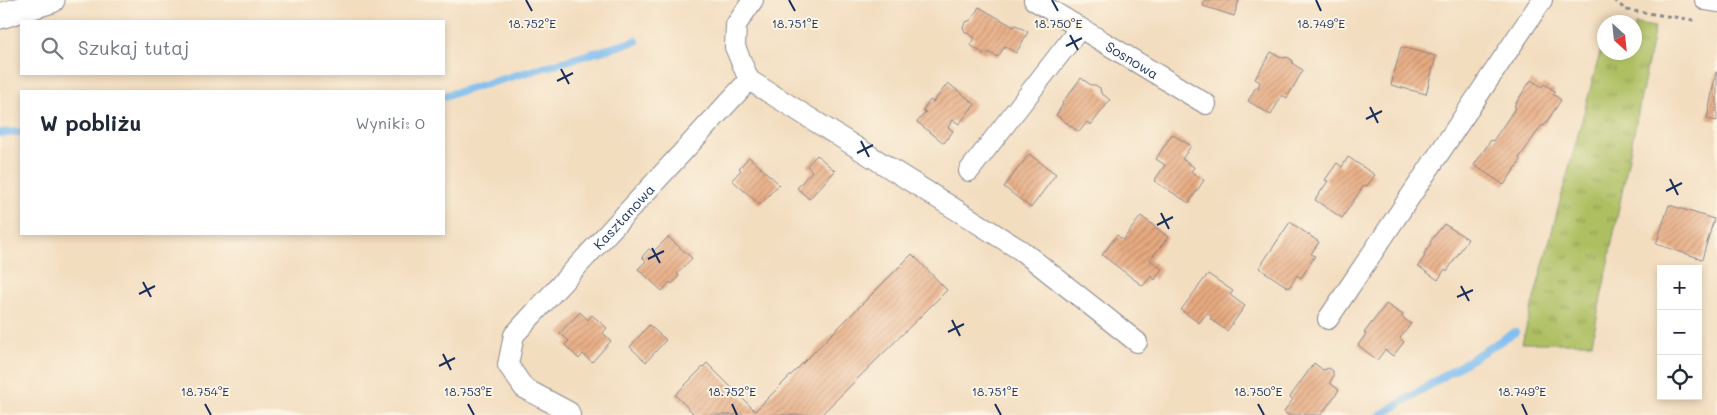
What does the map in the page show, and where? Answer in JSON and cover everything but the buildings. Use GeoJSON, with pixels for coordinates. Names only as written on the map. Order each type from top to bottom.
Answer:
{"type":"FeatureCollection","features":[{"type":"Feature","properties":{"kind":"street"},"geometry":{"type":"LineString","coordinates":[[0,16],[52,0]]}},
{"type":"Feature","properties":{"kind":"street"},"geometry":{"type":"LineString","coordinates":[[753,0],[736,25],[735,47],[749,80],[1022,251],[1137,342]]}},
{"type":"Feature","properties":{"kind":"street","name":"Sosnowa"},"geometry":{"type":"LineString","coordinates":[[1034,0],[1206,104]]}},
{"type":"Feature","properties":{"kind":"street"},"geometry":{"type":"LineString","coordinates":[[1328,319],[1542,0]]}},
{"type":"Feature","properties":{"kind":"street"},"geometry":{"type":"LineString","coordinates":[[1705,0],[1717,2]]}},
{"type":"Feature","properties":{"kind":"street"},"geometry":{"type":"LineString","coordinates":[[969,171],[1080,28]]}},
{"type":"Feature","properties":{"kind":"street","name":"Kasztanowa"},"geometry":{"type":"LineString","coordinates":[[570,415],[568,412],[524,388],[508,365],[514,335],[749,80]]}},
{"type":"Feature","properties":{"kind":"path"},"geometry":{"type":"LineString","coordinates":[[1614,0],[1626,10],[1699,21]]}},
{"type":"Feature","properties":{"kind":"green space"},"geometry":{"type":"Polygon","coordinates":[[[1642,25],[1655,27],[1592,343],[1522,343],[1598,60],[1642,60],[1642,25]]]}},
{"type":"Feature","properties":{"kind":"waterway"},"geometry":{"type":"LineString","coordinates":[[445,96],[636,41]]}},
{"type":"Feature","properties":{"kind":"waterway"},"geometry":{"type":"LineString","coordinates":[[0,133],[20,132]]}},
{"type":"Feature","properties":{"kind":"waterway"},"geometry":{"type":"LineString","coordinates":[[1381,415],[1515,332]]}}]}
